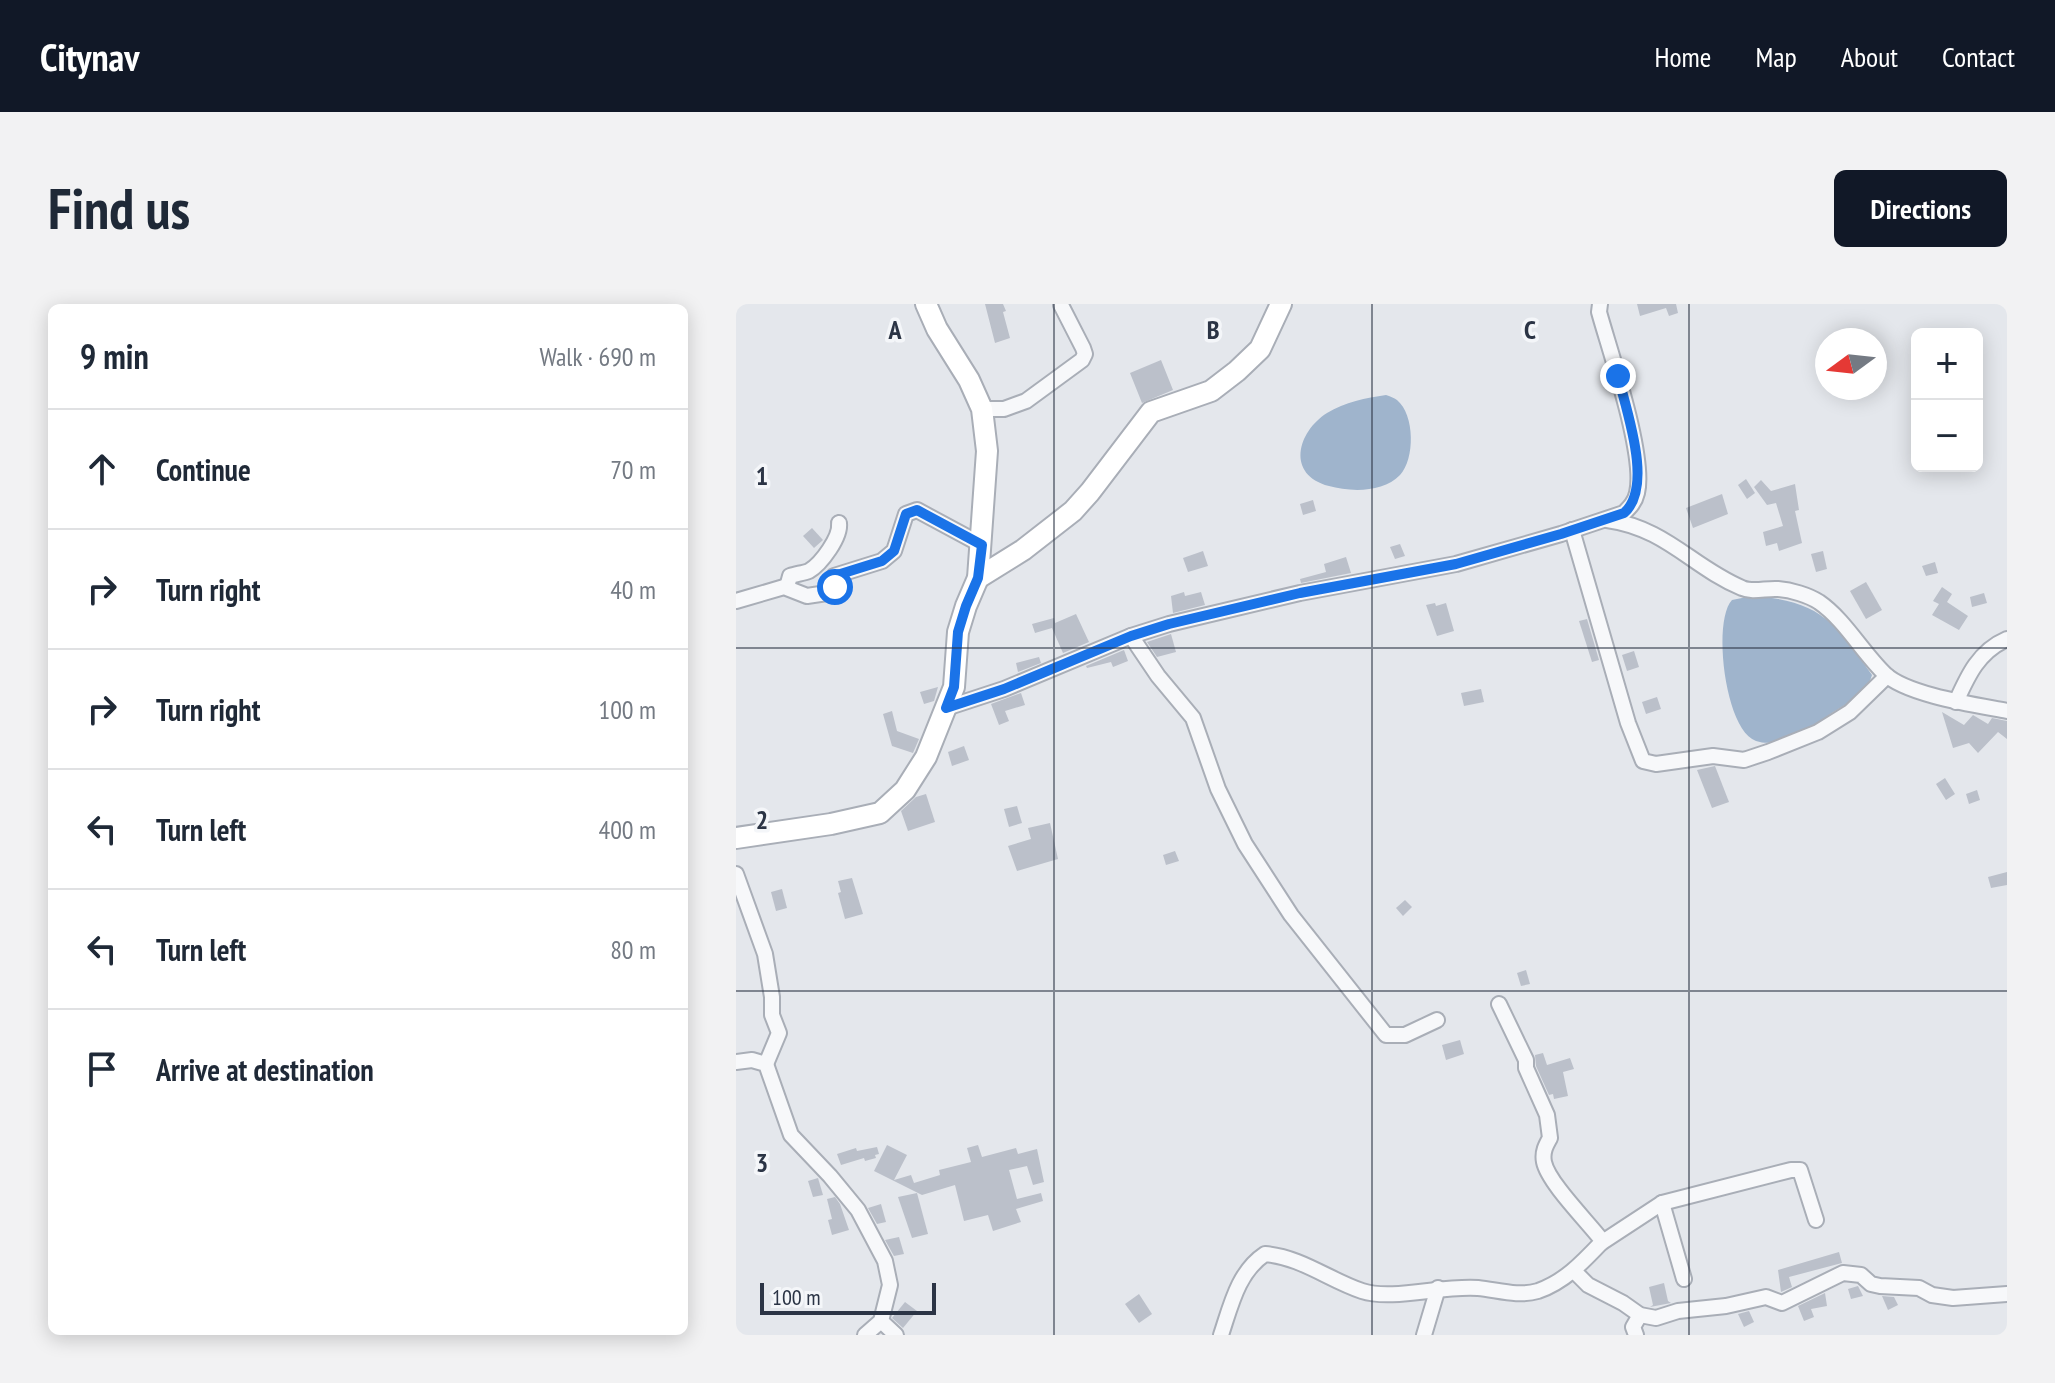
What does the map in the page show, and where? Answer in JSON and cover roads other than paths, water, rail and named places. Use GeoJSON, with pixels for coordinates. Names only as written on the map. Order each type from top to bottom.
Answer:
{"type":"FeatureCollection","features":[{"type":"Feature","properties":{"kind":"street"},"geometry":{"type":"LineString","coordinates":[[736,838],[831,824],[880,813],[905,790],[926,757],[954,687],[958,632],[978,578],[987,451],[982,409],[926,304]]}},
{"type":"Feature","properties":{"kind":"street"},"geometry":{"type":"LineString","coordinates":[[978,578],[1023,550],[1073,511],[1151,412],[1211,391],[1237,371],[1260,349],[1281,304]]}},
{"type":"Feature","properties":{"kind":"street"},"geometry":{"type":"LineString","coordinates":[[946,708],[1004,689],[1131,636],[1300,593],[1456,564],[1624,513],[1632,506],[1638,491],[1635,451],[1599,312],[1600,304]]}},
{"type":"Feature","properties":{"kind":"street"},"geometry":{"type":"LineString","coordinates":[[982,409],[1004,409],[1026,401],[1082,360],[1085,354],[1083,348],[1061,305]]}},
{"type":"Feature","properties":{"kind":"street"},"geometry":{"type":"LineString","coordinates":[[736,601],[787,587],[807,596],[827,593],[835,587],[834,576],[882,561],[894,551],[906,514],[917,510],[982,545]]}},
{"type":"Feature","properties":{"kind":"street"},"geometry":{"type":"LineString","coordinates":[[1602,519],[1623,522],[1646,531],[1681,549],[1719,577],[1746,590],[1778,589],[1802,594],[1819,602],[1887,676],[1909,687],[1956,702],[2007,711]]}},
{"type":"Feature","properties":{"kind":"street"},"geometry":{"type":"LineString","coordinates":[[787,587],[790,576],[811,570],[832,546],[838,535],[839,523]]}},
{"type":"Feature","properties":{"kind":"street"},"geometry":{"type":"LineString","coordinates":[[1572,530],[1628,723],[1643,761],[1656,764],[1713,756],[1744,760],[1768,752],[1818,732],[1850,712],[1887,676]]}},
{"type":"Feature","properties":{"kind":"street"},"geometry":{"type":"LineString","coordinates":[[1131,636],[1158,676],[1193,718],[1218,789],[1245,844],[1291,915],[1351,992],[1386,1035],[1405,1035],[1437,1020]]}},
{"type":"Feature","properties":{"kind":"street"},"geometry":{"type":"LineString","coordinates":[[1956,702],[1967,675],[1986,651],[2007,639]]}},
{"type":"Feature","properties":{"kind":"street"},"geometry":{"type":"LineString","coordinates":[[736,874],[765,954],[772,1015],[779,1033],[766,1064],[791,1135],[858,1210],[885,1261],[890,1285],[881,1321],[865,1335]]}},
{"type":"Feature","properties":{"kind":"street"},"geometry":{"type":"LineString","coordinates":[[1499,1004],[1526,1060],[1526,1068],[1547,1115],[1550,1138],[1544,1148],[1544,1162],[1601,1243]]}},
{"type":"Feature","properties":{"kind":"street"},"geometry":{"type":"LineString","coordinates":[[736,1062],[752,1060],[766,1064]]}},
{"type":"Feature","properties":{"kind":"street"},"geometry":{"type":"LineString","coordinates":[[1221,1335],[1242,1277],[1251,1264],[1265,1254],[1294,1260],[1363,1291],[1379,1294],[1476,1288],[1523,1294],[1553,1284],[1574,1271],[1601,1243],[1662,1203],[1791,1170],[1800,1170],[1816,1220]]}},
{"type":"Feature","properties":{"kind":"street"},"geometry":{"type":"LineString","coordinates":[[1662,1203],[1684,1279]]}},
{"type":"Feature","properties":{"kind":"street"},"geometry":{"type":"LineString","coordinates":[[1574,1271],[1588,1285],[1640,1315],[1656,1318],[1678,1311],[1726,1306],[1766,1297],[1782,1303],[1843,1273],[1861,1275],[1871,1284],[1919,1288],[1932,1295],[1953,1298],[2007,1294]]}},
{"type":"Feature","properties":{"kind":"street"},"geometry":{"type":"LineString","coordinates":[[1424,1335],[1438,1288]]}},
{"type":"Feature","properties":{"kind":"street"},"geometry":{"type":"LineString","coordinates":[[1636,1335],[1633,1327],[1640,1315]]}},
{"type":"Feature","properties":{"kind":"street"},"geometry":{"type":"LineString","coordinates":[[881,1321],[896,1335]]}},
{"type":"Feature","properties":{"kind":"water"},"geometry":{"type":"Polygon","coordinates":[[[1386,395],[1403,407],[1410,426],[1408,459],[1400,475],[1385,485],[1356,490],[1329,486],[1306,473],[1302,463],[1303,442],[1317,421],[1341,406],[1386,395]]]}},
{"type":"Feature","properties":{"kind":"water"},"geometry":{"type":"Polygon","coordinates":[[[1752,596],[1794,603],[1824,617],[1847,641],[1872,675],[1855,698],[1804,731],[1775,742],[1756,741],[1745,733],[1736,718],[1725,675],[1723,629],[1726,612],[1732,600],[1752,596]]]}}]}
